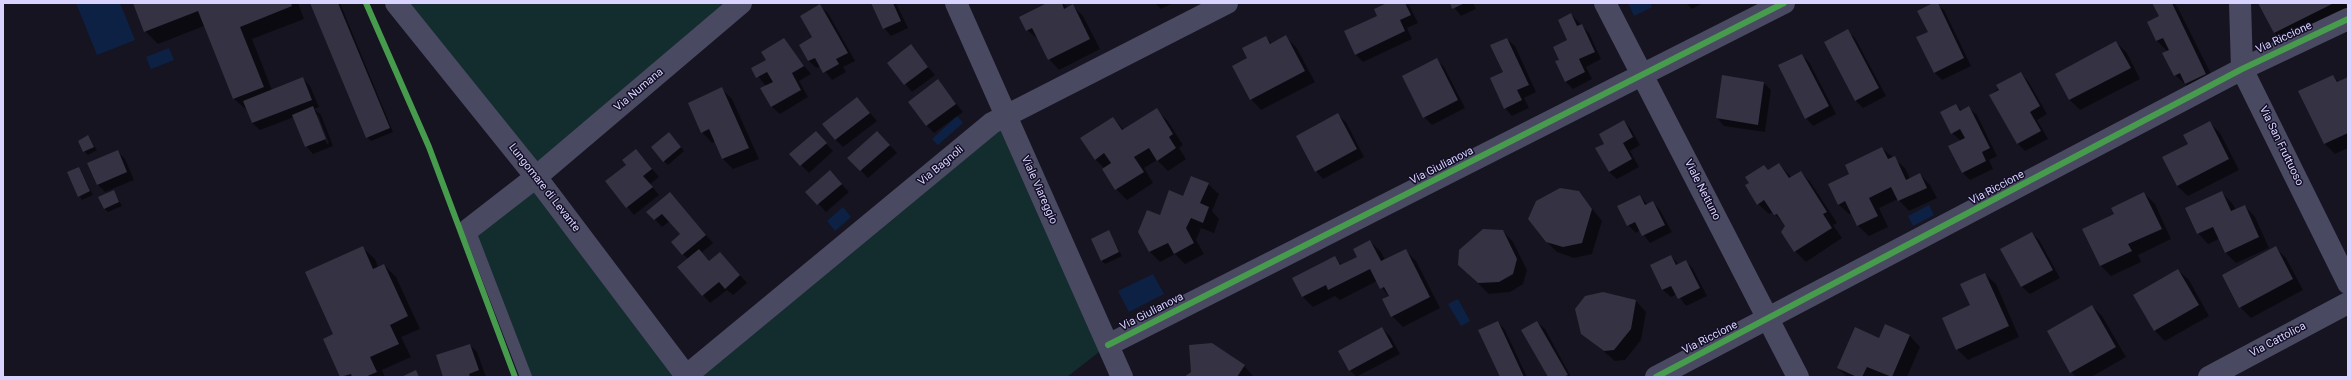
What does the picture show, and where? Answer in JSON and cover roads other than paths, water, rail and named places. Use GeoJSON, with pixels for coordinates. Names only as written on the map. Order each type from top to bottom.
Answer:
{"type":"FeatureCollection","features":[{"type":"Feature","properties":{"kind":"street","name":"Lungomare di Levante"},"geometry":{"type":"LineString","coordinates":[[396,3],[536,177],[687,376]]}},
{"type":"Feature","properties":{"kind":"street","name":"Via Numana"},"geometry":{"type":"LineString","coordinates":[[469,229],[536,177],[742,3]]}},
{"type":"Feature","properties":{"kind":"street","name":"Viale Viareggio"},"geometry":{"type":"LineString","coordinates":[[956,3],[1122,377]]}},
{"type":"Feature","properties":{"kind":"street","name":"Via Bagnoli"},"geometry":{"type":"LineString","coordinates":[[687,376],[988,127],[1006,116],[1227,3]]}},
{"type":"Feature","properties":{"kind":"street","name":"Viale Nettuno"},"geometry":{"type":"LineString","coordinates":[[1605,3],[1798,377]]}},
{"type":"Feature","properties":{"kind":"street","name":"Via Giulianova"},"geometry":{"type":"LineString","coordinates":[[1108,345],[1643,76],[1784,3]]}},
{"type":"Feature","properties":{"kind":"street","name":"Via San Fruttuoso"},"geometry":{"type":"LineString","coordinates":[[2240,3],[2242,69],[2348,283]]}},
{"type":"Feature","properties":{"kind":"street","name":"Via Riccione"},"geometry":{"type":"LineString","coordinates":[[1656,377],[1769,319],[2242,69],[2348,19]]}},
{"type":"Feature","properties":{"kind":"street","name":"Via Cattolica"},"geometry":{"type":"LineString","coordinates":[[2209,377],[2348,303]]}},
{"type":"Feature","properties":{"kind":"lane"},"geometry":{"type":"LineString","coordinates":[[469,229],[526,377]]}},
{"type":"Feature","properties":{"kind":"water"},"geometry":{"type":"Polygon","coordinates":[[[76,3],[120,3],[135,40],[97,55],[76,3]]]}},
{"type":"Feature","properties":{"kind":"water"},"geometry":{"type":"Polygon","coordinates":[[[1628,3],[1650,3],[1652,7],[1634,16],[1628,3]]]}},
{"type":"Feature","properties":{"kind":"water"},"geometry":{"type":"Polygon","coordinates":[[[169,48],[174,60],[151,69],[146,57],[169,48]]]}},
{"type":"Feature","properties":{"kind":"water"},"geometry":{"type":"Polygon","coordinates":[[[957,116],[963,123],[938,145],[932,139],[957,116]]]}},
{"type":"Feature","properties":{"kind":"water"},"geometry":{"type":"Polygon","coordinates":[[[1929,205],[1934,215],[1913,226],[1908,216],[1929,205]]]}},
{"type":"Feature","properties":{"kind":"water"},"geometry":{"type":"Polygon","coordinates":[[[843,207],[851,217],[835,231],[827,221],[843,207]]]}},
{"type":"Feature","properties":{"kind":"water"},"geometry":{"type":"Polygon","coordinates":[[[1153,274],[1164,294],[1129,312],[1118,291],[1153,274]]]}},
{"type":"Feature","properties":{"kind":"water"},"geometry":{"type":"Polygon","coordinates":[[[1458,299],[1470,321],[1461,326],[1448,304],[1458,299]]]}}]}
